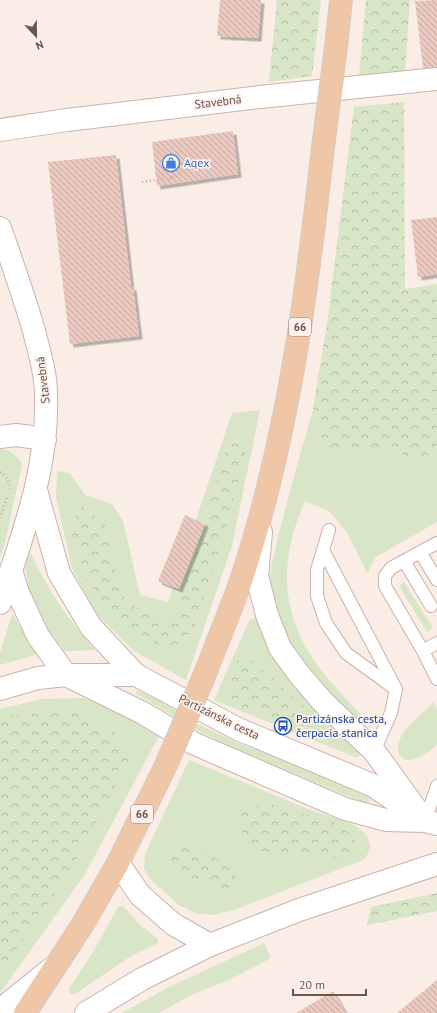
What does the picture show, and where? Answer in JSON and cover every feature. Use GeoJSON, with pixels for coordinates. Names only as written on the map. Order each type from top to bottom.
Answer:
{"type":"FeatureCollection","features":[{"type":"Feature","properties":{"kind":"main road","name":"66"},"geometry":{"type":"LineString","coordinates":[[25,1013],[118,863],[166,765],[205,674],[242,578],[263,505],[295,361],[308,277],[341,0]]}},
{"type":"Feature","properties":{"kind":"street","name":"Stavebná"},"geometry":{"type":"LineString","coordinates":[[0,130],[45,122],[260,97],[437,79]]}},
{"type":"Feature","properties":{"kind":"street","name":"Stavebná"},"geometry":{"type":"LineString","coordinates":[[0,228],[22,288],[40,352],[46,393],[45,439],[36,490],[0,603]]}},
{"type":"Feature","properties":{"kind":"street"},"geometry":{"type":"LineString","coordinates":[[0,437],[16,435],[45,439]]}},
{"type":"Feature","properties":{"kind":"street","name":"Stavebná"},"geometry":{"type":"LineString","coordinates":[[36,490],[58,573],[91,627],[136,675]]}},
{"type":"Feature","properties":{"kind":"street"},"geometry":{"type":"LineString","coordinates":[[263,505],[257,576],[267,615],[280,648],[299,674],[322,701],[374,751],[431,823]]}},
{"type":"Feature","properties":{"kind":"street"},"geometry":{"type":"LineString","coordinates":[[11,570],[18,593],[38,636],[66,675],[143,712],[193,743],[345,809],[386,820],[431,823]]}},
{"type":"Feature","properties":{"kind":"street","name":"Partizánska cesta"},"geometry":{"type":"LineString","coordinates":[[0,689],[38,678],[66,675],[136,675],[238,729],[372,785],[431,823]]}},
{"type":"Feature","properties":{"kind":"street"},"geometry":{"type":"LineString","coordinates":[[118,863],[140,895],[174,924],[210,945]]}},
{"type":"Feature","properties":{"kind":"street"},"geometry":{"type":"LineString","coordinates":[[86,1013],[142,979],[210,945],[299,910],[437,864]]}},
{"type":"Feature","properties":{"kind":"street"},"geometry":{"type":"LineString","coordinates":[[0,1010],[55,966]]}},
{"type":"Feature","properties":{"kind":"lane"},"geometry":{"type":"LineString","coordinates":[[329,530],[317,570],[317,596],[326,623],[346,653],[396,689]]}},
{"type":"Feature","properties":{"kind":"lane"},"geometry":{"type":"LineString","coordinates":[[437,543],[391,568],[385,576],[385,586],[423,651],[437,679]]}},
{"type":"Feature","properties":{"kind":"lane"},"geometry":{"type":"LineString","coordinates":[[323,550],[396,689],[391,713],[374,751]]}},
{"type":"Feature","properties":{"kind":"lane"},"geometry":{"type":"LineString","coordinates":[[420,552],[437,580]]}},
{"type":"Feature","properties":{"kind":"lane"},"geometry":{"type":"LineString","coordinates":[[404,561],[431,606]]}},
{"type":"Feature","properties":{"kind":"lane"},"geometry":{"type":"LineString","coordinates":[[423,651],[437,643]]}},
{"type":"Feature","properties":{"kind":"lane"},"geometry":{"type":"LineString","coordinates":[[431,823],[437,786]]}},
{"type":"Feature","properties":{"kind":"path"},"geometry":{"type":"LineString","coordinates":[[142,182],[173,178],[173,175]]}},
{"type":"Feature","properties":{"kind":"path"},"geometry":{"type":"LineString","coordinates":[[0,472],[5,474],[10,488],[0,518]]}},
{"type":"Feature","properties":{"kind":"green space"},"geometry":{"type":"Polygon","coordinates":[[[277,0],[321,0],[312,76],[269,82],[277,0]]]}},
{"type":"Feature","properties":{"kind":"green space"},"geometry":{"type":"Polygon","coordinates":[[[366,0],[410,0],[405,73],[359,76],[366,0]]]}},
{"type":"Feature","properties":{"kind":"green space"},"geometry":{"type":"Polygon","coordinates":[[[404,102],[405,289],[437,284],[437,453],[410,460],[392,446],[324,450],[313,409],[327,324],[354,107],[404,102]]]}},
{"type":"Feature","properties":{"kind":"green space"},"geometry":{"type":"Polygon","coordinates":[[[313,409],[324,450],[392,446],[410,460],[437,453],[437,522],[376,557],[368,574],[346,531],[329,511],[305,501],[291,543],[287,583],[289,603],[295,622],[303,642],[320,669],[363,717],[365,721],[362,725],[317,680],[291,645],[281,627],[274,607],[270,586],[272,565],[277,542],[313,409]]]}},
{"type":"Feature","properties":{"kind":"green space"},"geometry":{"type":"Polygon","coordinates":[[[260,410],[232,546],[186,680],[134,651],[94,612],[72,568],[56,498],[57,471],[70,473],[85,495],[112,504],[123,521],[140,595],[168,602],[232,413],[260,410]]]}},
{"type":"Feature","properties":{"kind":"green space"},"geometry":{"type":"Polygon","coordinates":[[[228,443],[248,444],[223,539],[194,628],[171,652],[114,620],[88,582],[70,529],[80,505],[105,524],[110,554],[126,602],[155,617],[176,619],[228,443]]]}},
{"type":"Feature","properties":{"kind":"green space"},"geometry":{"type":"Polygon","coordinates":[[[0,449],[7,450],[12,453],[22,464],[5,543],[0,557],[0,449]]]}},
{"type":"Feature","properties":{"kind":"green space"},"geometry":{"type":"Polygon","coordinates":[[[29,550],[58,603],[95,650],[65,651],[43,627],[29,591],[24,559],[29,550]]]}},
{"type":"Feature","properties":{"kind":"green space"},"geometry":{"type":"Polygon","coordinates":[[[404,582],[433,628],[427,632],[401,589],[400,585],[404,582]]]}},
{"type":"Feature","properties":{"kind":"green space"},"geometry":{"type":"Polygon","coordinates":[[[12,614],[38,654],[0,665],[0,653],[12,614]]]}},
{"type":"Feature","properties":{"kind":"green space"},"geometry":{"type":"Polygon","coordinates":[[[258,618],[355,745],[360,756],[355,757],[214,700],[250,619],[258,618]]]}},
{"type":"Feature","properties":{"kind":"green space"},"geometry":{"type":"Polygon","coordinates":[[[246,655],[319,719],[323,730],[319,734],[234,704],[226,699],[237,660],[246,655]]]}},
{"type":"Feature","properties":{"kind":"green space"},"geometry":{"type":"Polygon","coordinates":[[[136,690],[159,700],[196,723],[238,743],[364,793],[370,800],[367,803],[360,801],[234,748],[193,728],[137,694],[136,690]]]}},
{"type":"Feature","properties":{"kind":"green space"},"geometry":{"type":"Polygon","coordinates":[[[83,698],[115,710],[159,736],[85,874],[0,993],[0,709],[42,699],[83,698]]]}},
{"type":"Feature","properties":{"kind":"green space"},"geometry":{"type":"Polygon","coordinates":[[[434,702],[437,709],[437,745],[418,758],[407,760],[403,758],[399,754],[399,741],[410,724],[434,702]]]}},
{"type":"Feature","properties":{"kind":"green space"},"geometry":{"type":"Polygon","coordinates":[[[73,711],[116,733],[130,760],[74,865],[0,974],[0,914],[2,912],[0,904],[0,718],[4,716],[73,711]]]}},
{"type":"Feature","properties":{"kind":"green space"},"geometry":{"type":"Polygon","coordinates":[[[189,760],[308,809],[353,824],[366,834],[371,847],[365,859],[234,910],[211,915],[195,913],[179,905],[150,879],[144,869],[145,854],[189,760]]]}},
{"type":"Feature","properties":{"kind":"green space"},"geometry":{"type":"Polygon","coordinates":[[[266,803],[334,822],[354,837],[355,849],[341,859],[252,850],[237,822],[244,810],[266,803]]]}},
{"type":"Feature","properties":{"kind":"green space"},"geometry":{"type":"Polygon","coordinates":[[[190,845],[234,868],[237,882],[224,890],[170,870],[173,851],[190,845]]]}},
{"type":"Feature","properties":{"kind":"green space"},"geometry":{"type":"Polygon","coordinates":[[[437,893],[437,911],[367,925],[371,907],[437,893]]]}},
{"type":"Feature","properties":{"kind":"green space"},"geometry":{"type":"Polygon","coordinates":[[[123,906],[140,925],[157,938],[158,943],[131,956],[75,994],[70,994],[69,989],[93,952],[118,907],[123,906]]]}},
{"type":"Feature","properties":{"kind":"green space"},"geometry":{"type":"Polygon","coordinates":[[[264,943],[271,958],[229,980],[191,995],[159,1013],[122,1013],[165,989],[264,943]]]}},
{"type":"Feature","properties":{"kind":"building"},"geometry":{"type":"Polygon","coordinates":[[[220,0],[261,0],[258,38],[217,36],[220,0]]]}},
{"type":"Feature","properties":{"kind":"building"},"geometry":{"type":"Polygon","coordinates":[[[437,0],[437,67],[423,68],[415,1],[437,0]]]}},
{"type":"Feature","properties":{"kind":"building"},"geometry":{"type":"Polygon","coordinates":[[[233,131],[238,174],[157,186],[152,142],[233,131]]]}},
{"type":"Feature","properties":{"kind":"building"},"geometry":{"type":"Polygon","coordinates":[[[116,155],[131,287],[133,287],[139,336],[70,344],[48,162],[116,155]]]}},
{"type":"Feature","properties":{"kind":"building"},"geometry":{"type":"Polygon","coordinates":[[[437,217],[437,274],[418,277],[411,220],[437,217]]]}},
{"type":"Feature","properties":{"kind":"building"},"geometry":{"type":"Polygon","coordinates":[[[185,515],[205,524],[179,589],[158,581],[185,515]]]}},
{"type":"Feature","properties":{"kind":"building"},"geometry":{"type":"Polygon","coordinates":[[[437,980],[437,1013],[397,1013],[437,980]]]}},
{"type":"Feature","properties":{"kind":"building"},"geometry":{"type":"Polygon","coordinates":[[[333,991],[346,1013],[296,1013],[333,991]]]}},
{"type":"Feature","properties":{"kind":"place","name":"Aqex"},"geometry":{"type":"Point","coordinates":[171,163]}},
{"type":"Feature","properties":{"kind":"place","name":"Partizánska cesta, čerpacia stanica"},"geometry":{"type":"Point","coordinates":[283,726]}}]}
